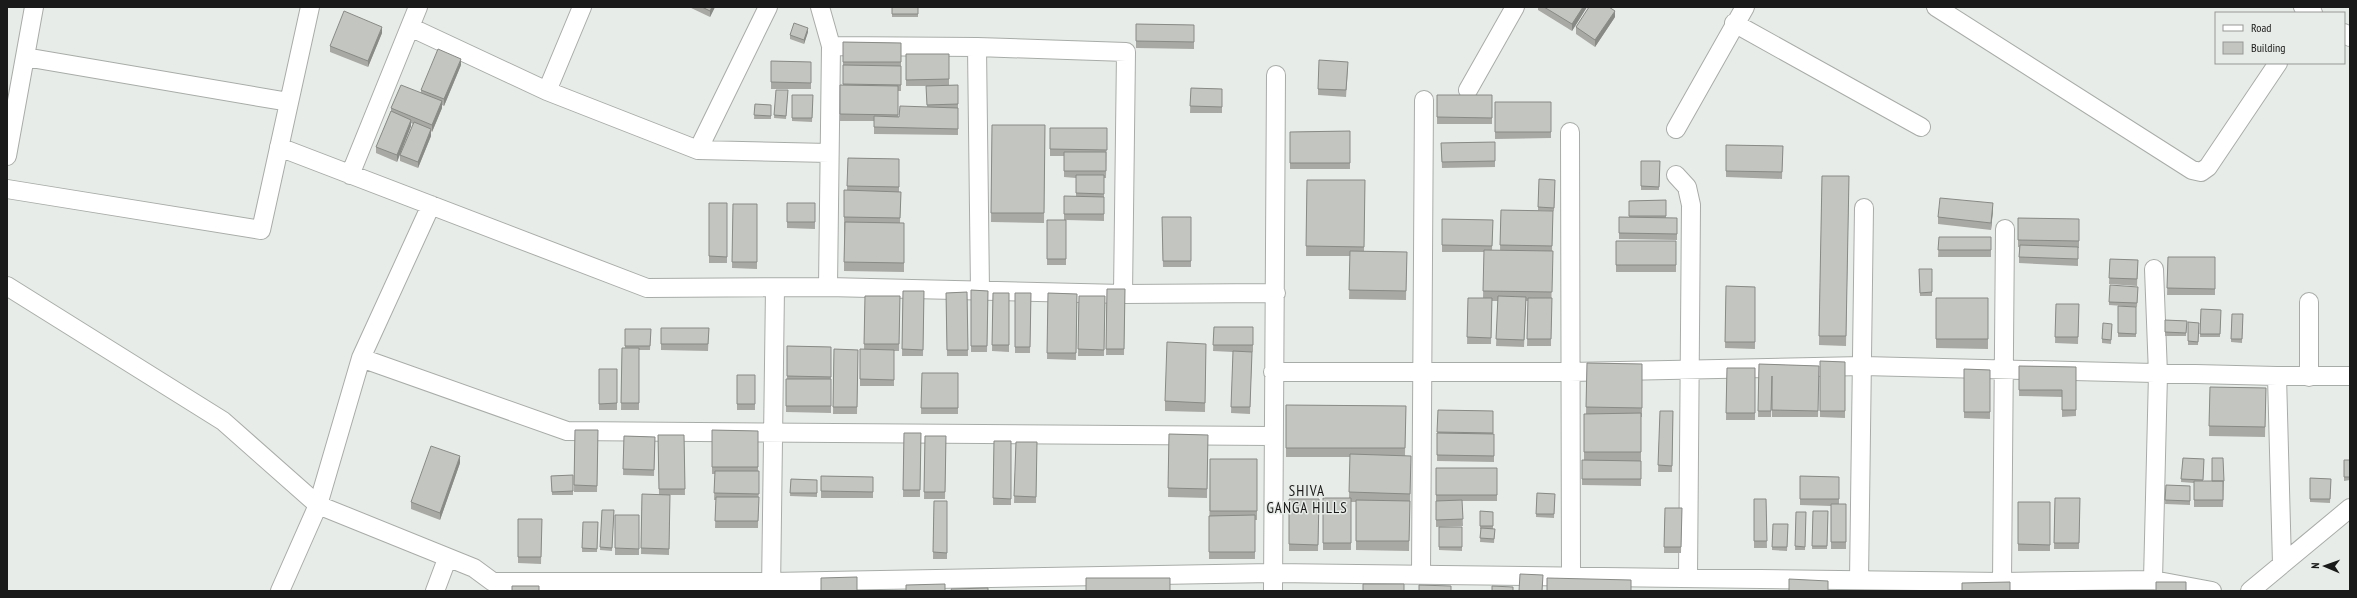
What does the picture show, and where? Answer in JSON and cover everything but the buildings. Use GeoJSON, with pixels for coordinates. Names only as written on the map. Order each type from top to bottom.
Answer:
{"type":"FeatureCollection","features":[{"type":"Feature","properties":{"kind":"street"},"geometry":{"type":"LineString","coordinates":[[7,156],[34,7]]}},
{"type":"Feature","properties":{"kind":"street"},"geometry":{"type":"LineString","coordinates":[[7,190],[261,230],[310,7]]}},
{"type":"Feature","properties":{"kind":"street"},"geometry":{"type":"LineString","coordinates":[[350,175],[418,7]]}},
{"type":"Feature","properties":{"kind":"street"},"geometry":{"type":"LineString","coordinates":[[547,91],[582,7]]}},
{"type":"Feature","properties":{"kind":"street"},"geometry":{"type":"LineString","coordinates":[[698,150],[768,7]]}},
{"type":"Feature","properties":{"kind":"street"},"geometry":{"type":"LineString","coordinates":[[820,7],[831,46],[828,287]]}},
{"type":"Feature","properties":{"kind":"street"},"geometry":{"type":"LineString","coordinates":[[1468,90],[1515,7]]}},
{"type":"Feature","properties":{"kind":"street"},"geometry":{"type":"LineString","coordinates":[[1676,129],[1744,7]]}},
{"type":"Feature","properties":{"kind":"street"},"geometry":{"type":"LineString","coordinates":[[1936,7],[2192,170],[2201,172],[2208,167],[2277,64]]}},
{"type":"Feature","properties":{"kind":"street"},"geometry":{"type":"LineString","coordinates":[[1734,23],[1921,127]]}},
{"type":"Feature","properties":{"kind":"street"},"geometry":{"type":"LineString","coordinates":[[410,27],[547,91],[698,150],[829,153]]}},
{"type":"Feature","properties":{"kind":"street"},"geometry":{"type":"LineString","coordinates":[[831,46],[977,47],[1126,52],[1123,294]]}},
{"type":"Feature","properties":{"kind":"street"},"geometry":{"type":"LineString","coordinates":[[977,47],[980,291]]}},
{"type":"Feature","properties":{"kind":"street"},"geometry":{"type":"LineString","coordinates":[[25,57],[289,102]]}},
{"type":"Feature","properties":{"kind":"street"},"geometry":{"type":"LineString","coordinates":[[1273,591],[1273,372],[1276,293],[1276,75]]}},
{"type":"Feature","properties":{"kind":"street"},"geometry":{"type":"LineString","coordinates":[[1421,574],[1424,100]]}},
{"type":"Feature","properties":{"kind":"street"},"geometry":{"type":"LineString","coordinates":[[1570,132],[1571,576]]}},
{"type":"Feature","properties":{"kind":"street"},"geometry":{"type":"LineString","coordinates":[[279,147],[647,288],[828,287],[1123,294],[1276,293]]}},
{"type":"Feature","properties":{"kind":"street"},"geometry":{"type":"LineString","coordinates":[[1676,175],[1687,187],[1691,206],[1688,578]]}},
{"type":"Feature","properties":{"kind":"street"},"geometry":{"type":"LineString","coordinates":[[280,591],[318,505],[361,358],[431,205]]}},
{"type":"Feature","properties":{"kind":"street"},"geometry":{"type":"LineString","coordinates":[[1859,580],[1864,208]]}},
{"type":"Feature","properties":{"kind":"street"},"geometry":{"type":"LineString","coordinates":[[2002,582],[2005,229]]}},
{"type":"Feature","properties":{"kind":"street"},"geometry":{"type":"LineString","coordinates":[[2153,580],[2158,374],[2154,269]]}},
{"type":"Feature","properties":{"kind":"street"},"geometry":{"type":"LineString","coordinates":[[7,286],[223,421],[318,505],[447,559],[474,568],[493,582],[771,586],[1273,573],[1688,578],[1774,585],[1859,580],[2002,582],[2072,586],[2153,580],[2212,591]]}},
{"type":"Feature","properties":{"kind":"street"},"geometry":{"type":"LineString","coordinates":[[771,586],[775,288]]}},
{"type":"Feature","properties":{"kind":"street"},"geometry":{"type":"LineString","coordinates":[[2308,377],[2309,302]]}},
{"type":"Feature","properties":{"kind":"street"},"geometry":{"type":"LineString","coordinates":[[361,358],[567,431],[1273,436]]}},
{"type":"Feature","properties":{"kind":"street"},"geometry":{"type":"LineString","coordinates":[[1273,372],[1570,372],[1863,366],[2158,374],[2308,377],[2350,376]]}},
{"type":"Feature","properties":{"kind":"street"},"geometry":{"type":"LineString","coordinates":[[2277,376],[2282,564]]}},
{"type":"Feature","properties":{"kind":"street"},"geometry":{"type":"LineString","coordinates":[[2250,591],[2350,508]]}},
{"type":"Feature","properties":{"kind":"street"},"geometry":{"type":"LineString","coordinates":[[435,591],[447,559]]}},
{"type":"Feature","properties":{"kind":"district","name":"SHIVA GANGA HILLS"},"geometry":{"type":"Point","coordinates":[1307,498]}}]}
